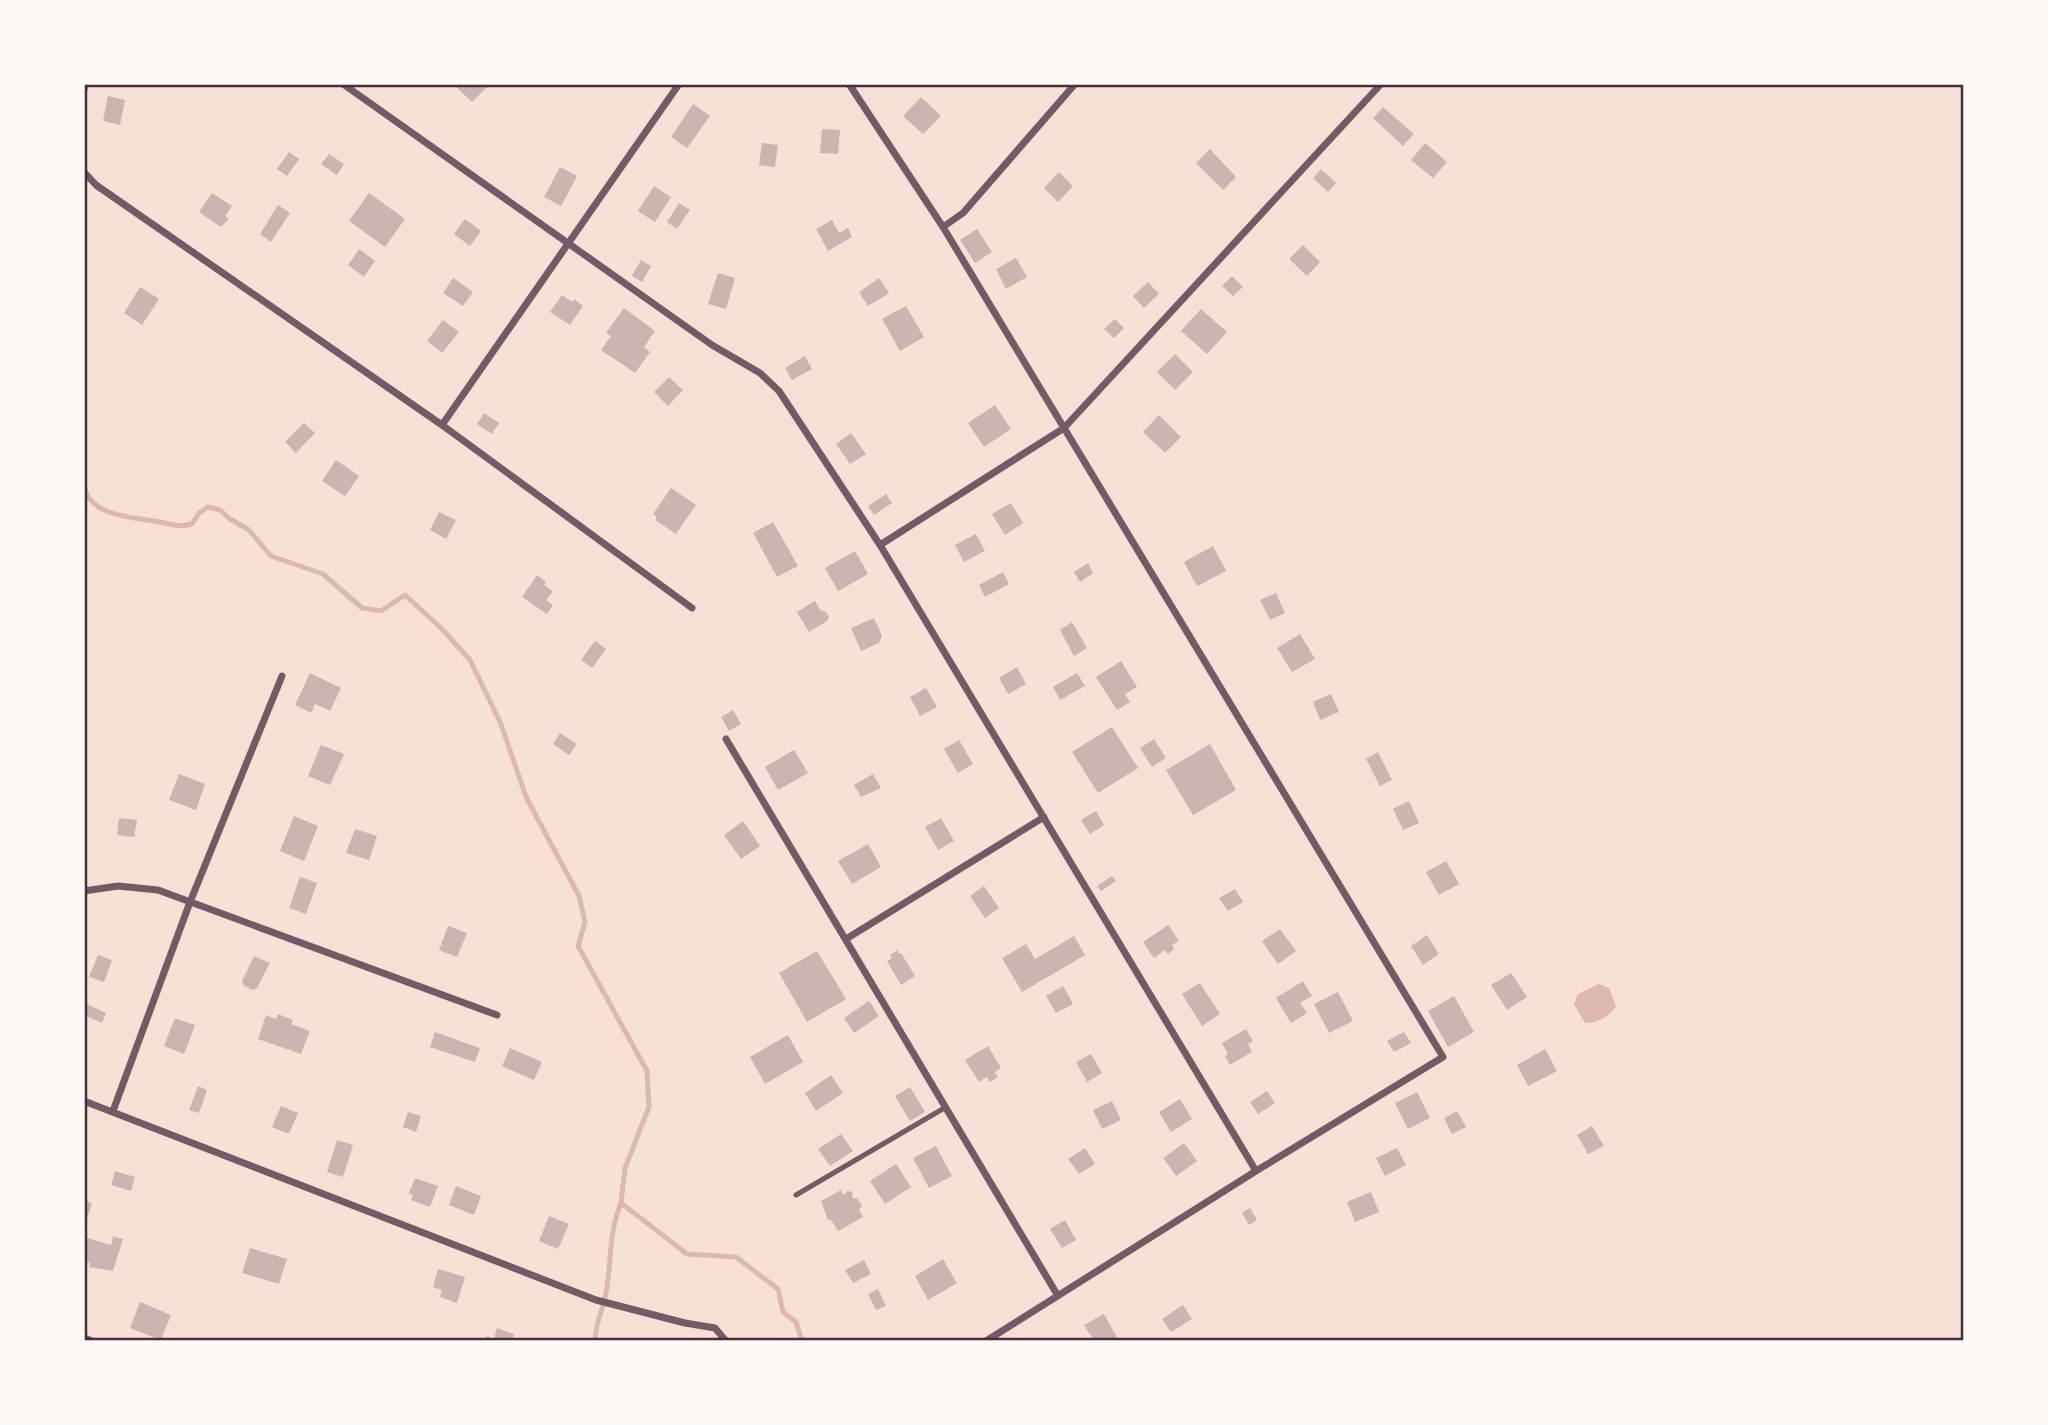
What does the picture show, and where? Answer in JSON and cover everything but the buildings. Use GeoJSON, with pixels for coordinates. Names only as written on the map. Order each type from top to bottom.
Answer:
{"type":"FeatureCollection","features":[{"type":"Feature","properties":{"kind":"street"},"geometry":{"type":"LineString","coordinates":[[343,84],[712,345],[760,373],[779,391],[880,545],[1256,1171]]}},
{"type":"Feature","properties":{"kind":"street"},"geometry":{"type":"LineString","coordinates":[[442,425],[679,84]]}},
{"type":"Feature","properties":{"kind":"street"},"geometry":{"type":"LineString","coordinates":[[849,84],[943,227],[1443,1057],[986,1341]]}},
{"type":"Feature","properties":{"kind":"street"},"geometry":{"type":"LineString","coordinates":[[943,227],[963,214],[1075,84]]}},
{"type":"Feature","properties":{"kind":"street"},"geometry":{"type":"LineString","coordinates":[[880,545],[1064,428],[1381,84]]}},
{"type":"Feature","properties":{"kind":"street"},"geometry":{"type":"LineString","coordinates":[[84,172],[96,185],[442,425],[692,608]]}},
{"type":"Feature","properties":{"kind":"street"},"geometry":{"type":"LineString","coordinates":[[113,1111],[190,902],[282,676]]}},
{"type":"Feature","properties":{"kind":"street"},"geometry":{"type":"LineString","coordinates":[[726,738],[1058,1296]]}},
{"type":"Feature","properties":{"kind":"street"},"geometry":{"type":"LineString","coordinates":[[846,939],[1044,817]]}},
{"type":"Feature","properties":{"kind":"street"},"geometry":{"type":"LineString","coordinates":[[84,891],[118,886],[158,890],[496,1016]]}},
{"type":"Feature","properties":{"kind":"street"},"geometry":{"type":"LineString","coordinates":[[84,1101],[596,1300],[715,1328],[726,1341]]}},
{"type":"Feature","properties":{"kind":"street"},"geometry":{"type":"LineString","coordinates":[[84,1338],[92,1341]]}},
{"type":"Feature","properties":{"kind":"lane"},"geometry":{"type":"LineString","coordinates":[[796,1195],[946,1107]]}},
{"type":"Feature","properties":{"kind":"shaded area"},"geometry":{"type":"Polygon","coordinates":[[[1599,984],[1609,988],[1616,1006],[1603,1018],[1585,1023],[1574,1004],[1578,994],[1599,984]]]}},
{"type":"Feature","properties":{"kind":"waterway"},"geometry":{"type":"LineString","coordinates":[[84,486],[94,504],[112,513],[134,518],[186,525],[192,524],[199,513],[208,507],[220,510],[249,530],[271,556],[323,574],[362,608],[381,611],[405,595],[441,628],[470,660],[501,724],[526,797],[579,896],[585,922],[578,946],[647,1071],[649,1107],[625,1168],[621,1203],[687,1254],[736,1257],[778,1289],[783,1312],[796,1322],[802,1341]]}},
{"type":"Feature","properties":{"kind":"waterway"},"geometry":{"type":"LineString","coordinates":[[595,1341],[608,1281],[614,1226],[621,1203]]}}]}
